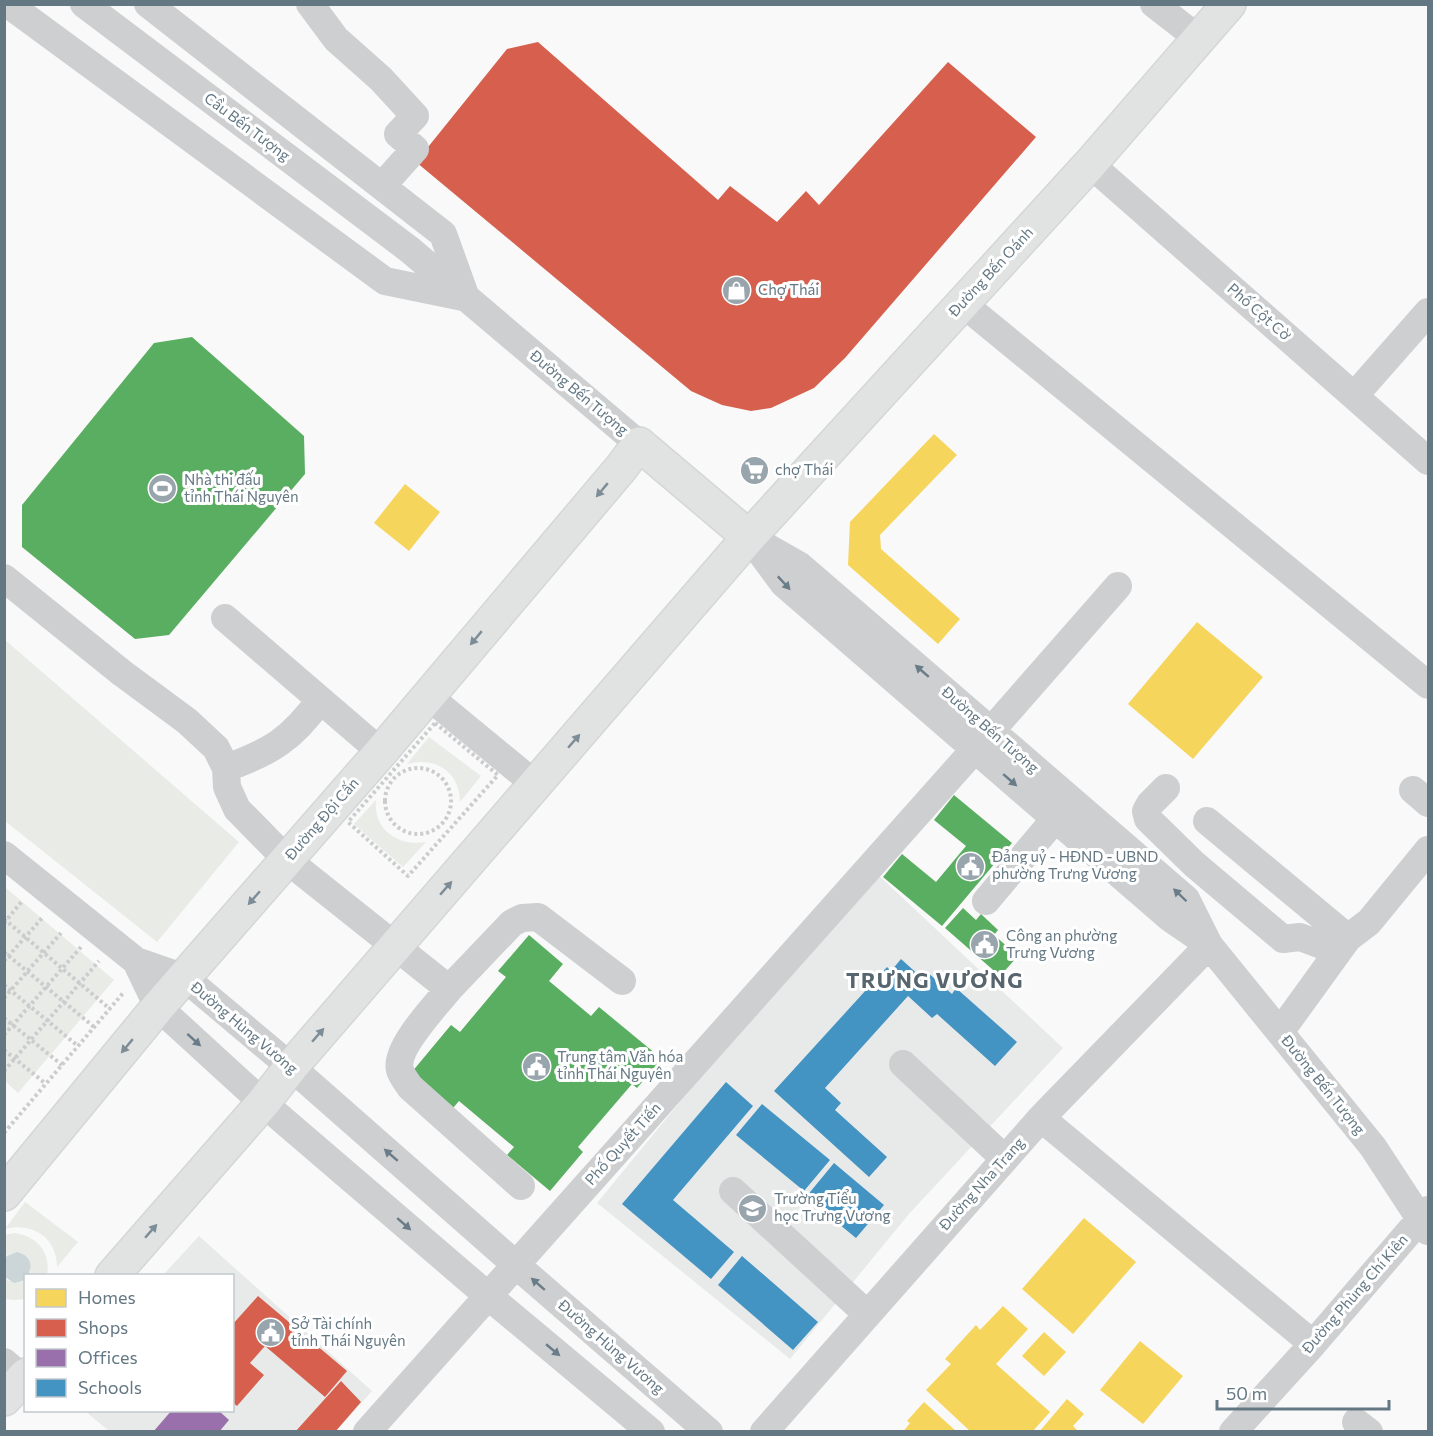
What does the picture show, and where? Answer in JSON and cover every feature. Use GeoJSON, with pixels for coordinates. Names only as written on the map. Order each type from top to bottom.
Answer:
{"type":"FeatureCollection","features":[{"type":"Feature","properties":{"kind":"main road","name":"Đường Bến Oánh"},"geometry":{"type":"LineString","coordinates":[[749,537],[1090,164],[1230,4]]}},
{"type":"Feature","properties":{"kind":"main road","name":"Đường Bến Tượng"},"geometry":{"type":"LineString","coordinates":[[639,444],[749,537]]}},
{"type":"Feature","properties":{"kind":"main road","name":"Đường Đội Cấn"},"geometry":{"type":"LineString","coordinates":[[4,1194],[158,1007],[381,752],[614,477],[639,444]]}},
{"type":"Feature","properties":{"kind":"main road"},"geometry":{"type":"LineString","coordinates":[[113,1274],[263,1103],[291,1067],[749,537]]}},
{"type":"Feature","properties":{"kind":"street","name":"Cầu Bến Tượng"},"geometry":{"type":"LineString","coordinates":[[84,4],[410,250]]}},
{"type":"Feature","properties":{"kind":"street"},"geometry":{"type":"LineString","coordinates":[[148,4],[443,234],[465,297]]}},
{"type":"Feature","properties":{"kind":"street"},"geometry":{"type":"LineString","coordinates":[[310,4],[336,39],[381,79],[414,116],[398,134],[415,149],[382,186]]}},
{"type":"Feature","properties":{"kind":"street"},"geometry":{"type":"LineString","coordinates":[[1154,4],[1199,39]]}},
{"type":"Feature","properties":{"kind":"street"},"geometry":{"type":"LineString","coordinates":[[11,5],[385,281],[465,297]]}},
{"type":"Feature","properties":{"kind":"street","name":"Phố Cột Cờ"},"geometry":{"type":"LineString","coordinates":[[1090,164],[1428,461]]}},
{"type":"Feature","properties":{"kind":"street","name":"Đường Bến Tượng"},"geometry":{"type":"LineString","coordinates":[[410,250],[639,444]]}},
{"type":"Feature","properties":{"kind":"street"},"geometry":{"type":"LineString","coordinates":[[962,303],[1428,685]]}},
{"type":"Feature","properties":{"kind":"street"},"geometry":{"type":"LineString","coordinates":[[1354,396],[1428,312]]}},
{"type":"Feature","properties":{"kind":"street","name":"Đường Bến Tượng"},"geometry":{"type":"LineString","coordinates":[[749,537],[800,566],[983,740],[1055,819],[1170,918],[1209,945]]}},
{"type":"Feature","properties":{"kind":"street"},"geometry":{"type":"LineString","coordinates":[[4,578],[122,673],[187,720],[216,748],[226,768],[227,787],[237,808],[286,860],[449,989]]}},
{"type":"Feature","properties":{"kind":"street","name":"Phố Quyết Tiến"},"geometry":{"type":"LineString","coordinates":[[367,1431],[1118,586]]}},
{"type":"Feature","properties":{"kind":"street"},"geometry":{"type":"LineString","coordinates":[[225,618],[381,752]]}},
{"type":"Feature","properties":{"kind":"street"},"geometry":{"type":"LineString","coordinates":[[428,696],[536,785]]}},
{"type":"Feature","properties":{"kind":"street"},"geometry":{"type":"LineString","coordinates":[[226,768],[255,757],[282,742],[304,722],[320,700]]}},
{"type":"Feature","properties":{"kind":"street","name":"Đường Bến Tượng"},"geometry":{"type":"LineString","coordinates":[[983,740],[1186,899],[1209,945],[1373,1147],[1426,1220]]}},
{"type":"Feature","properties":{"kind":"street"},"geometry":{"type":"LineString","coordinates":[[1166,788],[1150,804],[1146,811],[1148,819],[1194,864],[1283,939],[1300,937],[1324,946],[1348,938]]}},
{"type":"Feature","properties":{"kind":"street"},"geometry":{"type":"LineString","coordinates":[[986,901],[1055,819]]}},
{"type":"Feature","properties":{"kind":"street"},"geometry":{"type":"LineString","coordinates":[[1207,821],[1348,938]]}},
{"type":"Feature","properties":{"kind":"street"},"geometry":{"type":"LineString","coordinates":[[1280,1032],[1348,938],[1369,922],[1428,850]]}},
{"type":"Feature","properties":{"kind":"street"},"geometry":{"type":"LineString","coordinates":[[4,855],[131,972],[158,1007],[263,1103],[487,1295],[651,1431]]}},
{"type":"Feature","properties":{"kind":"street"},"geometry":{"type":"LineString","coordinates":[[521,1186],[410,1087],[399,1069],[402,1053],[412,1035],[449,989],[512,923],[522,918],[538,917],[622,981]]}},
{"type":"Feature","properties":{"kind":"street","name":"Đường Nha Trang"},"geometry":{"type":"LineString","coordinates":[[764,1431],[1041,1118],[1209,945]]}},
{"type":"Feature","properties":{"kind":"street","name":"Đường Hùng Vương"},"geometry":{"type":"LineString","coordinates":[[131,972],[185,978],[291,1067],[515,1264],[710,1431]]}},
{"type":"Feature","properties":{"kind":"street"},"geometry":{"type":"LineString","coordinates":[[903,1064],[1005,1159]]}},
{"type":"Feature","properties":{"kind":"street"},"geometry":{"type":"LineString","coordinates":[[1041,1118],[1313,1344]]}},
{"type":"Feature","properties":{"kind":"street"},"geometry":{"type":"LineString","coordinates":[[733,1191],[867,1314]]}},
{"type":"Feature","properties":{"kind":"street","name":"Đường Phùng Chí Kiên"},"geometry":{"type":"LineString","coordinates":[[1233,1431],[1426,1220]]}},
{"type":"Feature","properties":{"kind":"path"},"geometry":{"type":"LineString","coordinates":[[435,723],[498,775],[450,829],[408,876],[348,822],[435,723]]}},
{"type":"Feature","properties":{"kind":"path"},"geometry":{"type":"LineString","coordinates":[[410,769],[425,769],[438,775],[448,786],[452,801],[445,822],[426,834],[411,834],[397,828],[388,816],[384,802],[391,781],[410,769]]}},
{"type":"Feature","properties":{"kind":"path"},"geometry":{"type":"LineString","coordinates":[[445,822],[450,829]]}},
{"type":"Feature","properties":{"kind":"path"},"geometry":{"type":"LineString","coordinates":[[28,895],[5,921],[110,1009]]}},
{"type":"Feature","properties":{"kind":"path"},"geometry":{"type":"LineString","coordinates":[[4,960],[47,912]]}},
{"type":"Feature","properties":{"kind":"path"},"geometry":{"type":"LineString","coordinates":[[4,998],[66,928]]}},
{"type":"Feature","properties":{"kind":"path"},"geometry":{"type":"LineString","coordinates":[[4,1035],[84,943]]}},
{"type":"Feature","properties":{"kind":"path"},"geometry":{"type":"LineString","coordinates":[[7,954],[94,1027]]}},
{"type":"Feature","properties":{"kind":"path"},"geometry":{"type":"LineString","coordinates":[[4,1071],[102,958]]}},
{"type":"Feature","properties":{"kind":"path"},"geometry":{"type":"LineString","coordinates":[[4,1133],[124,992],[131,972]]}},
{"type":"Feature","properties":{"kind":"path"},"geometry":{"type":"LineString","coordinates":[[4,985],[78,1046]]}},
{"type":"Feature","properties":{"kind":"path"},"geometry":{"type":"LineString","coordinates":[[4,1018],[62,1065]]}},
{"type":"Feature","properties":{"kind":"path"},"geometry":{"type":"LineString","coordinates":[[4,1050],[46,1084]]}},
{"type":"Feature","properties":{"kind":"shaded area"},"geometry":{"type":"Polygon","coordinates":[[[4,639],[239,842],[157,942],[5,821],[4,639]]]}},
{"type":"Feature","properties":{"kind":"shaded area"},"geometry":{"type":"Polygon","coordinates":[[[429,737],[481,776],[460,802],[456,782],[444,769],[427,762],[407,764],[429,737]]]}},
{"type":"Feature","properties":{"kind":"shaded area"},"geometry":{"type":"Polygon","coordinates":[[[376,800],[379,820],[390,834],[406,842],[426,842],[403,867],[354,824],[376,800]]]}},
{"type":"Feature","properties":{"kind":"shaded area"},"geometry":{"type":"Polygon","coordinates":[[[876,873],[1063,1048],[909,1214],[790,1359],[597,1203],[716,1058],[876,873]]]}},
{"type":"Feature","properties":{"kind":"shaded area"},"geometry":{"type":"Polygon","coordinates":[[[6,888],[114,980],[18,1093],[5,1081],[4,891],[6,888]]]}},
{"type":"Feature","properties":{"kind":"shaded area"},"geometry":{"type":"Polygon","coordinates":[[[25,1202],[78,1242],[57,1267],[53,1247],[41,1234],[25,1228],[5,1229],[25,1202]]]}},
{"type":"Feature","properties":{"kind":"shaded area"},"geometry":{"type":"Polygon","coordinates":[[[14,1233],[22,1235],[41,1246],[47,1259],[47,1274],[28,1274],[30,1271],[7,1255],[5,1257],[5,1235],[14,1233]]]}},
{"type":"Feature","properties":{"kind":"shaded area","name":"Sở Tài chính tỉnh Thái Nguyên"},"geometry":{"type":"Polygon","coordinates":[[[199,1236],[372,1391],[336,1431],[109,1431],[86,1412],[234,1412],[234,1274],[164,1274],[199,1236]]]}},
{"type":"Feature","properties":{"kind":"shaded area"},"geometry":{"type":"Polygon","coordinates":[[[17,1252],[29,1260],[31,1267],[28,1274],[24,1274],[24,1280],[14,1283],[5,1277],[5,1257],[17,1252]]]}},
{"type":"Feature","properties":{"kind":"shaded area"},"geometry":{"type":"Polygon","coordinates":[[[4,1277],[9,1281],[24,1279],[24,1299],[5,1299],[4,1277]]]}},
{"type":"Feature","properties":{"kind":"building: Homes"},"geometry":{"type":"Polygon","coordinates":[[[934,434],[957,455],[880,535],[881,549],[960,619],[938,644],[848,565],[850,522],[934,434]]]}},
{"type":"Feature","properties":{"kind":"building: Homes"},"geometry":{"type":"Polygon","coordinates":[[[405,484],[440,512],[409,551],[374,523],[405,484]]]}},
{"type":"Feature","properties":{"kind":"building: Homes"},"geometry":{"type":"Polygon","coordinates":[[[1197,622],[1263,677],[1193,759],[1128,704],[1197,622]]]}},
{"type":"Feature","properties":{"kind":"building: Homes"},"geometry":{"type":"Polygon","coordinates":[[[1084,1218],[1136,1262],[1073,1334],[1022,1289],[1084,1218]]]}},
{"type":"Feature","properties":{"kind":"building: Homes"},"geometry":{"type":"Polygon","coordinates":[[[1003,1306],[1028,1329],[996,1364],[1050,1412],[1032,1432],[971,1432],[926,1390],[951,1364],[945,1359],[976,1325],[980,1330],[1003,1306]]]}},
{"type":"Feature","properties":{"kind":"building: Homes"},"geometry":{"type":"Polygon","coordinates":[[[1044,1332],[1066,1352],[1044,1376],[1022,1356],[1044,1332]]]}},
{"type":"Feature","properties":{"kind":"building: Homes"},"geometry":{"type":"Polygon","coordinates":[[[1140,1341],[1183,1376],[1143,1424],[1100,1390],[1140,1341]]]}},
{"type":"Feature","properties":{"kind":"building: Homes"},"geometry":{"type":"Polygon","coordinates":[[[1067,1399],[1084,1414],[1073,1426],[1079,1432],[1039,1432],[1067,1399]]]}},
{"type":"Feature","properties":{"kind":"building: Homes"},"geometry":{"type":"Polygon","coordinates":[[[924,1402],[957,1432],[903,1432],[910,1423],[907,1421],[924,1402]]]}},
{"type":"Feature","properties":{"kind":"building: Shops","name":"Chợ Thái"},"geometry":{"type":"Polygon","coordinates":[[[538,42],[718,200],[730,186],[777,222],[806,191],[819,205],[948,62],[1036,137],[845,358],[814,388],[771,408],[751,411],[722,405],[691,391],[416,162],[507,49],[538,42]]]}},
{"type":"Feature","properties":{"kind":"building: Shops"},"geometry":{"type":"Polygon","coordinates":[[[258,1296],[347,1371],[325,1397],[265,1346],[250,1363],[264,1375],[237,1406],[234,1404],[234,1323],[258,1296]]]}},
{"type":"Feature","properties":{"kind":"building: Shops"},"geometry":{"type":"Polygon","coordinates":[[[341,1381],[361,1402],[335,1432],[295,1432],[341,1381]]]}},
{"type":"Feature","properties":{"kind":"building: Offices"},"geometry":{"type":"Polygon","coordinates":[[[170,1412],[220,1412],[229,1420],[219,1432],[153,1432],[170,1412]]]}},
{"type":"Feature","properties":{"kind":"building: Schools"},"geometry":{"type":"Polygon","coordinates":[[[901,959],[921,977],[926,971],[952,994],[956,988],[1017,1042],[995,1066],[937,1014],[932,1018],[908,996],[825,1088],[841,1103],[835,1110],[887,1157],[869,1177],[774,1091],[887,967],[891,971],[901,959]]]}},
{"type":"Feature","properties":{"kind":"building: Schools"},"geometry":{"type":"Polygon","coordinates":[[[726,1082],[753,1106],[673,1200],[734,1252],[711,1279],[622,1204],[726,1082]]]}},
{"type":"Feature","properties":{"kind":"building: Schools"},"geometry":{"type":"Polygon","coordinates":[[[762,1104],[830,1160],[804,1191],[736,1135],[762,1104]]]}},
{"type":"Feature","properties":{"kind":"building: Schools"},"geometry":{"type":"Polygon","coordinates":[[[834,1163],[884,1205],[856,1238],[806,1197],[834,1163]]]}},
{"type":"Feature","properties":{"kind":"building: Schools"},"geometry":{"type":"Polygon","coordinates":[[[742,1256],[818,1322],[793,1350],[718,1285],[742,1256]]]}},
{"type":"Feature","properties":{"kind":"building: Public","name":"Nhà thi đấu tỉnh Thái Nguyên"},"geometry":{"type":"Polygon","coordinates":[[[192,337],[304,436],[305,474],[169,635],[135,639],[22,547],[22,505],[154,343],[192,337]]]}},
{"type":"Feature","properties":{"kind":"building: Public","name":"Đảng uỷ - HĐND - UBND phường Trưng Vương"},"geometry":{"type":"Polygon","coordinates":[[[954,795],[1012,843],[942,926],[883,877],[902,854],[936,882],[966,846],[934,820],[954,795]]]}},
{"type":"Feature","properties":{"kind":"building: Public","name":"Công an phường Trưng Vương"},"geometry":{"type":"Polygon","coordinates":[[[963,908],[976,920],[981,914],[998,930],[994,935],[1018,956],[1000,976],[945,928],[963,908]]]}},
{"type":"Feature","properties":{"kind":"building: Public","name":"Trung tâm Văn hóa tỉnh Thái Nguyên"},"geometry":{"type":"Polygon","coordinates":[[[529,935],[563,964],[549,981],[591,1016],[599,1007],[662,1059],[637,1088],[632,1084],[578,1147],[583,1152],[550,1191],[507,1155],[514,1147],[459,1101],[453,1108],[411,1073],[451,1025],[460,1032],[506,977],[498,971],[529,935]]]}},
{"type":"Feature","properties":{"kind":"place","name":"Chợ Thái"},"geometry":{"type":"Point","coordinates":[737,290]}},
{"type":"Feature","properties":{"kind":"place","name":"chợ Thái"},"geometry":{"type":"Point","coordinates":[754,470]}},
{"type":"Feature","properties":{"kind":"place","name":"Nhà thi đấu tỉnh Thái Nguyên"},"geometry":{"type":"Point","coordinates":[163,489]}},
{"type":"Feature","properties":{"kind":"place","name":"Đảng uỷ - HĐND - UBND phường Trưng Vương"},"geometry":{"type":"Point","coordinates":[971,866]}},
{"type":"Feature","properties":{"kind":"place","name":"Công an phường Trưng Vương"},"geometry":{"type":"Point","coordinates":[985,945]}},
{"type":"Feature","properties":{"kind":"place","name":"Trung tâm Văn hóa tỉnh Thái Nguyên"},"geometry":{"type":"Point","coordinates":[536,1066]}},
{"type":"Feature","properties":{"kind":"place","name":"Trường Tiểu học Trưng Vương"},"geometry":{"type":"Point","coordinates":[753,1208]}},
{"type":"Feature","properties":{"kind":"place","name":"Sở Tài chính tỉnh Thái Nguyên"},"geometry":{"type":"Point","coordinates":[270,1333]}},
{"type":"Feature","properties":{"kind":"district","name":"TRƯNG VƯƠNG"},"geometry":{"type":"Point","coordinates":[935,981]}}]}
